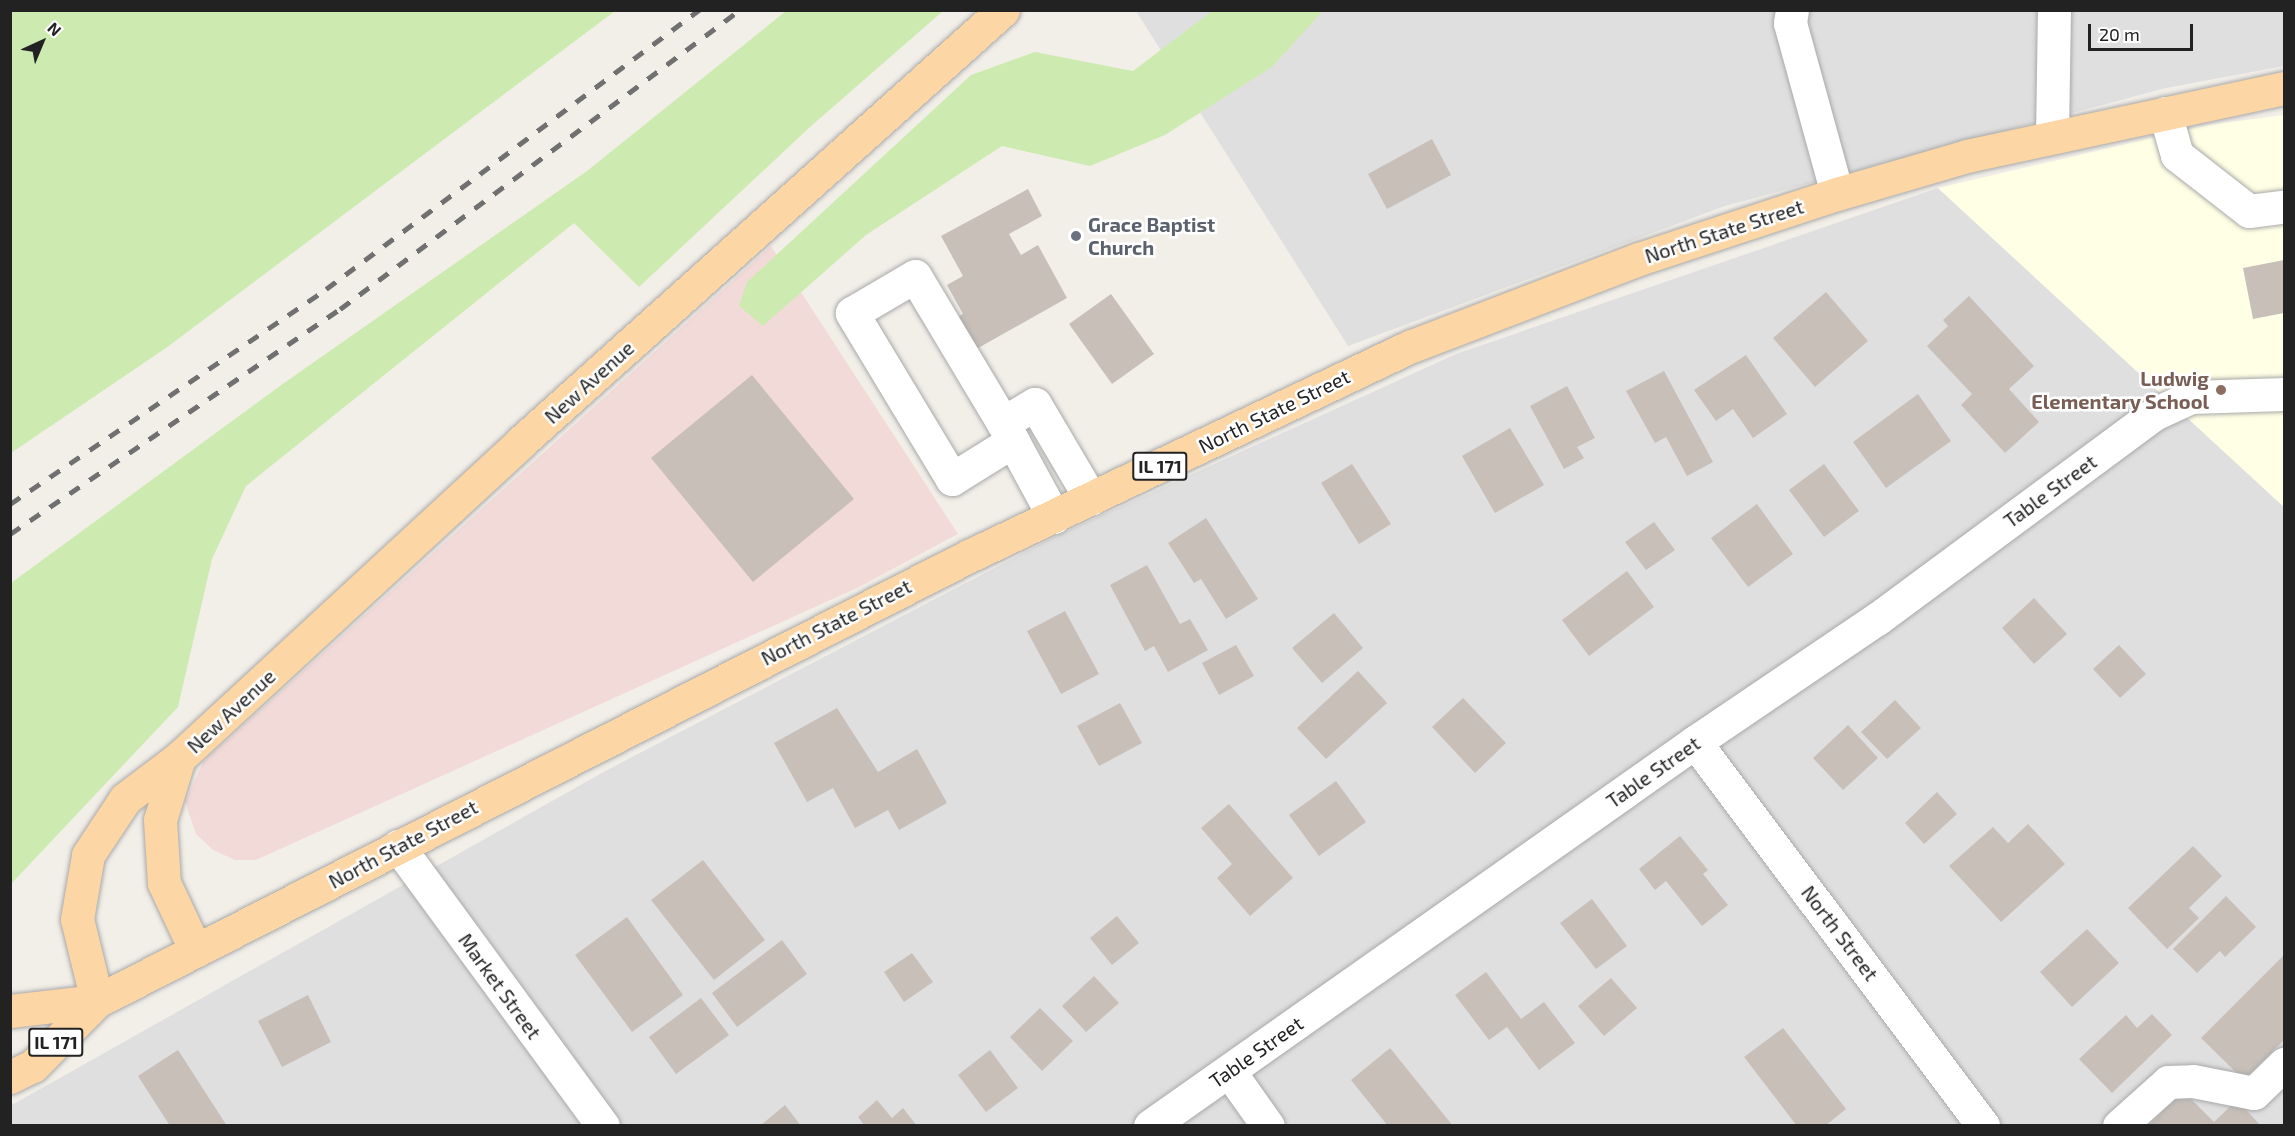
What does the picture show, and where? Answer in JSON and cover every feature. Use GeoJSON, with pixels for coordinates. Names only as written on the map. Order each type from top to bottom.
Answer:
{"type":"FeatureCollection","features":[{"type":"Feature","properties":{"kind":"main road","name":"New Avenue"},"geometry":{"type":"LineString","coordinates":[[97,1001],[77,919],[88,855],[125,799],[179,758],[530,435],[1003,10]]}},
{"type":"Feature","properties":{"kind":"main road","name":"North State Street"},"geometry":{"type":"LineString","coordinates":[[10,1077],[33,1066],[97,1001],[762,660],[1091,499],[1412,346],[1639,259],[1837,194],[2052,136],[2284,88]]}},
{"type":"Feature","properties":{"kind":"main road","name":"New Avenue"},"geometry":{"type":"LineString","coordinates":[[179,758],[160,820],[164,883],[196,951]]}},
{"type":"Feature","properties":{"kind":"main road","name":"North State Street"},"geometry":{"type":"LineString","coordinates":[[10,1011],[97,1001]]}},
{"type":"Feature","properties":{"kind":"street"},"geometry":{"type":"LineString","coordinates":[[2052,136],[2054,10]]}},
{"type":"Feature","properties":{"kind":"street"},"geometry":{"type":"LineString","coordinates":[[1787,15],[1837,194]]}},
{"type":"Feature","properties":{"kind":"street"},"geometry":{"type":"LineString","coordinates":[[2165,113],[2177,155],[2249,211],[2284,207]]}},
{"type":"Feature","properties":{"kind":"street"},"geometry":{"type":"LineString","coordinates":[[1054,518],[1008,432],[915,276],[852,313],[952,479],[1008,432],[1035,405],[1091,499]]}},
{"type":"Feature","properties":{"kind":"street","name":"Table Street"},"geometry":{"type":"LineString","coordinates":[[1150,1125],[1695,742],[1877,619],[2154,414],[2191,397],[2284,394]]}},
{"type":"Feature","properties":{"kind":"street","name":"North Street"},"geometry":{"type":"LineString","coordinates":[[1695,742],[1983,1125]]}},
{"type":"Feature","properties":{"kind":"street","name":"Market Street"},"geometry":{"type":"LineString","coordinates":[[398,846],[603,1125]]}},
{"type":"Feature","properties":{"kind":"street"},"geometry":{"type":"LineString","coordinates":[[2119,1125],[2168,1082],[2193,1081],[2254,1093],[2284,1064]]}},
{"type":"Feature","properties":{"kind":"street"},"geometry":{"type":"LineString","coordinates":[[1229,1071],[1268,1125]]}},
{"type":"Feature","properties":{"kind":"shaded area"},"geometry":{"type":"Polygon","coordinates":[[[2284,10],[2284,66],[2166,88],[1725,206],[1348,346],[1136,11],[2284,10]]]}},
{"type":"Feature","properties":{"kind":"shaded area","name":"Ludwig Elementary School"},"geometry":{"type":"Polygon","coordinates":[[[2284,115],[2284,507],[1938,188],[2208,125],[2284,115]]]}},
{"type":"Feature","properties":{"kind":"shaded area"},"geometry":{"type":"Polygon","coordinates":[[[1938,188],[2284,507],[2284,1125],[11,1126],[10,1106],[609,769],[1054,537],[1456,354],[1938,188]]]}},
{"type":"Feature","properties":{"kind":"shaded area"},"geometry":{"type":"Polygon","coordinates":[[[771,246],[958,534],[857,588],[256,860],[235,860],[213,850],[196,834],[185,802],[203,762],[771,246]]]}},
{"type":"Feature","properties":{"kind":"green space"},"geometry":{"type":"Polygon","coordinates":[[[11,10],[615,11],[166,348],[11,453],[11,10]]]}},
{"type":"Feature","properties":{"kind":"green space"},"geometry":{"type":"Polygon","coordinates":[[[786,11],[943,11],[810,127],[639,287],[574,223],[246,486],[212,559],[178,707],[11,884],[11,583],[284,383],[587,171],[786,11]]]}},
{"type":"Feature","properties":{"kind":"green space"},"geometry":{"type":"Polygon","coordinates":[[[1212,11],[1323,11],[1272,67],[1165,135],[1090,166],[1002,146],[866,235],[763,326],[739,306],[747,282],[971,75],[1035,52],[1133,71],[1212,11]]]}},
{"type":"Feature","properties":{"kind":"building"},"geometry":{"type":"Polygon","coordinates":[[[1432,139],[1451,175],[1387,209],[1368,174],[1432,139]]]}},
{"type":"Feature","properties":{"kind":"building"},"geometry":{"type":"Polygon","coordinates":[[[1028,189],[1042,216],[1009,234],[1021,255],[1038,245],[1067,298],[964,356],[946,323],[963,314],[947,285],[963,276],[941,236],[1028,189]]]}},
{"type":"Feature","properties":{"kind":"building"},"geometry":{"type":"Polygon","coordinates":[[[2284,260],[2284,313],[2253,319],[2243,268],[2284,260]]]}},
{"type":"Feature","properties":{"kind":"building"},"geometry":{"type":"Polygon","coordinates":[[[1826,292],[1868,341],[1815,387],[1773,338],[1826,292]]]}},
{"type":"Feature","properties":{"kind":"building"},"geometry":{"type":"Polygon","coordinates":[[[1111,294],[1154,354],[1112,384],[1069,324],[1111,294]]]}},
{"type":"Feature","properties":{"kind":"building"},"geometry":{"type":"Polygon","coordinates":[[[1969,296],[2034,366],[2009,389],[2039,422],[2005,453],[1961,405],[1972,394],[1927,346],[1948,326],[1943,320],[1969,296]]]}},
{"type":"Feature","properties":{"kind":"building"},"geometry":{"type":"Polygon","coordinates":[[[1746,355],[1787,414],[1753,438],[1733,409],[1716,421],[1694,390],[1746,355]]]}},
{"type":"Feature","properties":{"kind":"building"},"geometry":{"type":"Polygon","coordinates":[[[1664,371],[1713,462],[1687,476],[1666,437],[1655,443],[1626,391],[1664,371]]]}},
{"type":"Feature","properties":{"kind":"building"},"geometry":{"type":"Polygon","coordinates":[[[752,375],[854,499],[753,582],[651,458],[752,375]]]}},
{"type":"Feature","properties":{"kind":"building"},"geometry":{"type":"Polygon","coordinates":[[[1567,386],[1595,438],[1577,447],[1584,458],[1564,469],[1530,406],[1567,386]]]}},
{"type":"Feature","properties":{"kind":"building"},"geometry":{"type":"Polygon","coordinates":[[[1918,394],[1951,441],[1886,488],[1853,442],[1918,394]]]}},
{"type":"Feature","properties":{"kind":"building"},"geometry":{"type":"Polygon","coordinates":[[[1510,428],[1544,485],[1495,513],[1462,456],[1510,428]]]}},
{"type":"Feature","properties":{"kind":"building"},"geometry":{"type":"Polygon","coordinates":[[[1352,464],[1391,524],[1359,544],[1321,483],[1352,464]]]}},
{"type":"Feature","properties":{"kind":"building"},"geometry":{"type":"Polygon","coordinates":[[[1824,464],[1859,511],[1824,537],[1789,490],[1824,464]]]}},
{"type":"Feature","properties":{"kind":"building"},"geometry":{"type":"Polygon","coordinates":[[[1757,504],[1793,554],[1748,587],[1711,538],[1757,504]]]}},
{"type":"Feature","properties":{"kind":"building"},"geometry":{"type":"Polygon","coordinates":[[[1206,518],[1258,599],[1226,619],[1201,579],[1194,583],[1168,543],[1206,518]]]}},
{"type":"Feature","properties":{"kind":"building"},"geometry":{"type":"Polygon","coordinates":[[[1654,522],[1675,550],[1646,570],[1625,542],[1654,522]]]}},
{"type":"Feature","properties":{"kind":"building"},"geometry":{"type":"Polygon","coordinates":[[[1147,565],[1180,624],[1190,619],[1208,650],[1168,672],[1154,646],[1145,651],[1110,585],[1147,565]]]}},
{"type":"Feature","properties":{"kind":"building"},"geometry":{"type":"Polygon","coordinates":[[[1627,571],[1654,607],[1589,656],[1562,620],[1627,571]]]}},
{"type":"Feature","properties":{"kind":"building"},"geometry":{"type":"Polygon","coordinates":[[[2034,598],[2067,634],[2034,664],[2002,628],[2034,598]]]}},
{"type":"Feature","properties":{"kind":"building"},"geometry":{"type":"Polygon","coordinates":[[[1065,611],[1099,674],[1061,694],[1027,631],[1065,611]]]}},
{"type":"Feature","properties":{"kind":"building"},"geometry":{"type":"Polygon","coordinates":[[[1334,613],[1363,648],[1322,683],[1292,648],[1334,613]]]}},
{"type":"Feature","properties":{"kind":"building"},"geometry":{"type":"Polygon","coordinates":[[[1236,645],[1254,676],[1219,695],[1202,663],[1236,645]]]}},
{"type":"Feature","properties":{"kind":"building"},"geometry":{"type":"Polygon","coordinates":[[[2119,645],[2146,674],[2120,698],[2093,669],[2119,645]]]}},
{"type":"Feature","properties":{"kind":"building"},"geometry":{"type":"Polygon","coordinates":[[[1358,671],[1387,703],[1326,759],[1297,728],[1358,671]]]}},
{"type":"Feature","properties":{"kind":"building"},"geometry":{"type":"Polygon","coordinates":[[[1463,698],[1506,743],[1475,773],[1432,727],[1463,698]]]}},
{"type":"Feature","properties":{"kind":"building"},"geometry":{"type":"Polygon","coordinates":[[[1895,700],[1921,728],[1887,759],[1861,732],[1895,700]]]}},
{"type":"Feature","properties":{"kind":"building"},"geometry":{"type":"Polygon","coordinates":[[[1120,703],[1142,743],[1099,766],[1077,726],[1120,703]]]}},
{"type":"Feature","properties":{"kind":"building"},"geometry":{"type":"Polygon","coordinates":[[[837,708],[878,772],[917,749],[947,803],[899,830],[888,810],[855,828],[833,788],[807,802],[774,743],[837,708]]]}},
{"type":"Feature","properties":{"kind":"building"},"geometry":{"type":"Polygon","coordinates":[[[1848,725],[1878,758],[1843,790],[1813,758],[1848,725]]]}},
{"type":"Feature","properties":{"kind":"building"},"geometry":{"type":"Polygon","coordinates":[[[1336,781],[1366,822],[1319,856],[1289,815],[1336,781]]]}},
{"type":"Feature","properties":{"kind":"building"},"geometry":{"type":"Polygon","coordinates":[[[1937,792],[1957,814],[1924,844],[1905,823],[1937,792]]]}},
{"type":"Feature","properties":{"kind":"building"},"geometry":{"type":"Polygon","coordinates":[[[1229,804],[1293,878],[1250,916],[1217,878],[1232,864],[1201,828],[1229,804]]]}},
{"type":"Feature","properties":{"kind":"building"},"geometry":{"type":"Polygon","coordinates":[[[2028,824],[2065,864],[2001,922],[1949,866],[1993,827],[2008,843],[2028,824]]]}},
{"type":"Feature","properties":{"kind":"building"},"geometry":{"type":"Polygon","coordinates":[[[1680,836],[1708,870],[1703,874],[1728,905],[1702,926],[1666,881],[1655,890],[1639,869],[1680,836]]]}},
{"type":"Feature","properties":{"kind":"building"},"geometry":{"type":"Polygon","coordinates":[[[2193,846],[2222,876],[2189,908],[2199,918],[2167,949],[2128,908],[2193,846]]]}},
{"type":"Feature","properties":{"kind":"building"},"geometry":{"type":"Polygon","coordinates":[[[703,860],[765,940],[714,980],[651,900],[703,860]]]}},
{"type":"Feature","properties":{"kind":"building"},"geometry":{"type":"Polygon","coordinates":[[[2226,896],[2256,927],[2225,957],[2220,951],[2197,973],[2173,949],[2226,896]]]}},
{"type":"Feature","properties":{"kind":"building"},"geometry":{"type":"Polygon","coordinates":[[[1592,899],[1627,946],[1596,969],[1560,923],[1592,899]]]}},
{"type":"Feature","properties":{"kind":"building"},"geometry":{"type":"Polygon","coordinates":[[[1117,916],[1139,943],[1112,965],[1090,938],[1117,916]]]}},
{"type":"Feature","properties":{"kind":"building"},"geometry":{"type":"Polygon","coordinates":[[[627,917],[683,995],[632,1032],[575,955],[627,917]]]}},
{"type":"Feature","properties":{"kind":"building"},"geometry":{"type":"Polygon","coordinates":[[[2087,929],[2119,963],[2072,1007],[2040,972],[2087,929]]]}},
{"type":"Feature","properties":{"kind":"building"},"geometry":{"type":"Polygon","coordinates":[[[782,940],[807,974],[737,1027],[712,993],[782,940]]]}},
{"type":"Feature","properties":{"kind":"building"},"geometry":{"type":"Polygon","coordinates":[[[912,953],[933,982],[904,1002],[884,972],[912,953]]]}},
{"type":"Feature","properties":{"kind":"building"},"geometry":{"type":"Polygon","coordinates":[[[2284,955],[2284,1040],[2244,1080],[2201,1038],[2284,955]]]}},
{"type":"Feature","properties":{"kind":"building"},"geometry":{"type":"Polygon","coordinates":[[[1486,972],[1521,1019],[1544,1002],[1575,1043],[1539,1070],[1507,1027],[1489,1040],[1455,995],[1486,972]]]}},
{"type":"Feature","properties":{"kind":"building"},"geometry":{"type":"Polygon","coordinates":[[[1094,976],[1119,1003],[1086,1032],[1062,1006],[1094,976]]]}},
{"type":"Feature","properties":{"kind":"building"},"geometry":{"type":"Polygon","coordinates":[[[1611,978],[1637,1008],[1604,1036],[1578,1006],[1611,978]]]}},
{"type":"Feature","properties":{"kind":"building"},"geometry":{"type":"Polygon","coordinates":[[[308,995],[331,1042],[282,1067],[258,1021],[308,995]]]}},
{"type":"Feature","properties":{"kind":"building"},"geometry":{"type":"Polygon","coordinates":[[[701,998],[729,1035],[676,1074],[649,1037],[701,998]]]}},
{"type":"Feature","properties":{"kind":"building"},"geometry":{"type":"Polygon","coordinates":[[[1040,1008],[1073,1041],[1042,1071],[1010,1037],[1040,1008]]]}},
{"type":"Feature","properties":{"kind":"building"},"geometry":{"type":"Polygon","coordinates":[[[2152,1014],[2172,1035],[2112,1093],[2079,1059],[2126,1015],[2137,1028],[2152,1014]]]}},
{"type":"Feature","properties":{"kind":"building"},"geometry":{"type":"Polygon","coordinates":[[[1783,1028],[1846,1109],[1825,1126],[1797,1126],[1744,1057],[1783,1028]]]}},
{"type":"Feature","properties":{"kind":"building"},"geometry":{"type":"Polygon","coordinates":[[[1390,1048],[1453,1126],[1388,1126],[1351,1080],[1390,1048]]]}},
{"type":"Feature","properties":{"kind":"building"},"geometry":{"type":"Polygon","coordinates":[[[178,1050],[227,1126],[170,1126],[138,1076],[178,1050]]]}},
{"type":"Feature","properties":{"kind":"building"},"geometry":{"type":"Polygon","coordinates":[[[990,1050],[1018,1088],[986,1112],[958,1075],[990,1050]]]}},
{"type":"Feature","properties":{"kind":"building"},"geometry":{"type":"Polygon","coordinates":[[[2183,1091],[2214,1122],[2237,1100],[2261,1126],[2148,1126],[2183,1091]]]}},
{"type":"Feature","properties":{"kind":"building"},"geometry":{"type":"Polygon","coordinates":[[[877,1100],[892,1118],[903,1108],[917,1126],[865,1126],[858,1117],[877,1100]]]}},
{"type":"Feature","properties":{"kind":"building"},"geometry":{"type":"Polygon","coordinates":[[[785,1105],[801,1126],[760,1126],[785,1105]]]}},
{"type":"Feature","properties":{"kind":"railway"},"geometry":{"type":"LineString","coordinates":[[10,504],[326,289],[699,10]]}},
{"type":"Feature","properties":{"kind":"railway"},"geometry":{"type":"LineString","coordinates":[[10,534],[340,309],[740,10]]}},
{"type":"Feature","properties":{"kind":"place","name":"Grace Baptist Church"},"geometry":{"type":"Point","coordinates":[1076,236]}},
{"type":"Feature","properties":{"kind":"place","name":"Ludwig Elementary School"},"geometry":{"type":"Point","coordinates":[2221,390]}}]}
